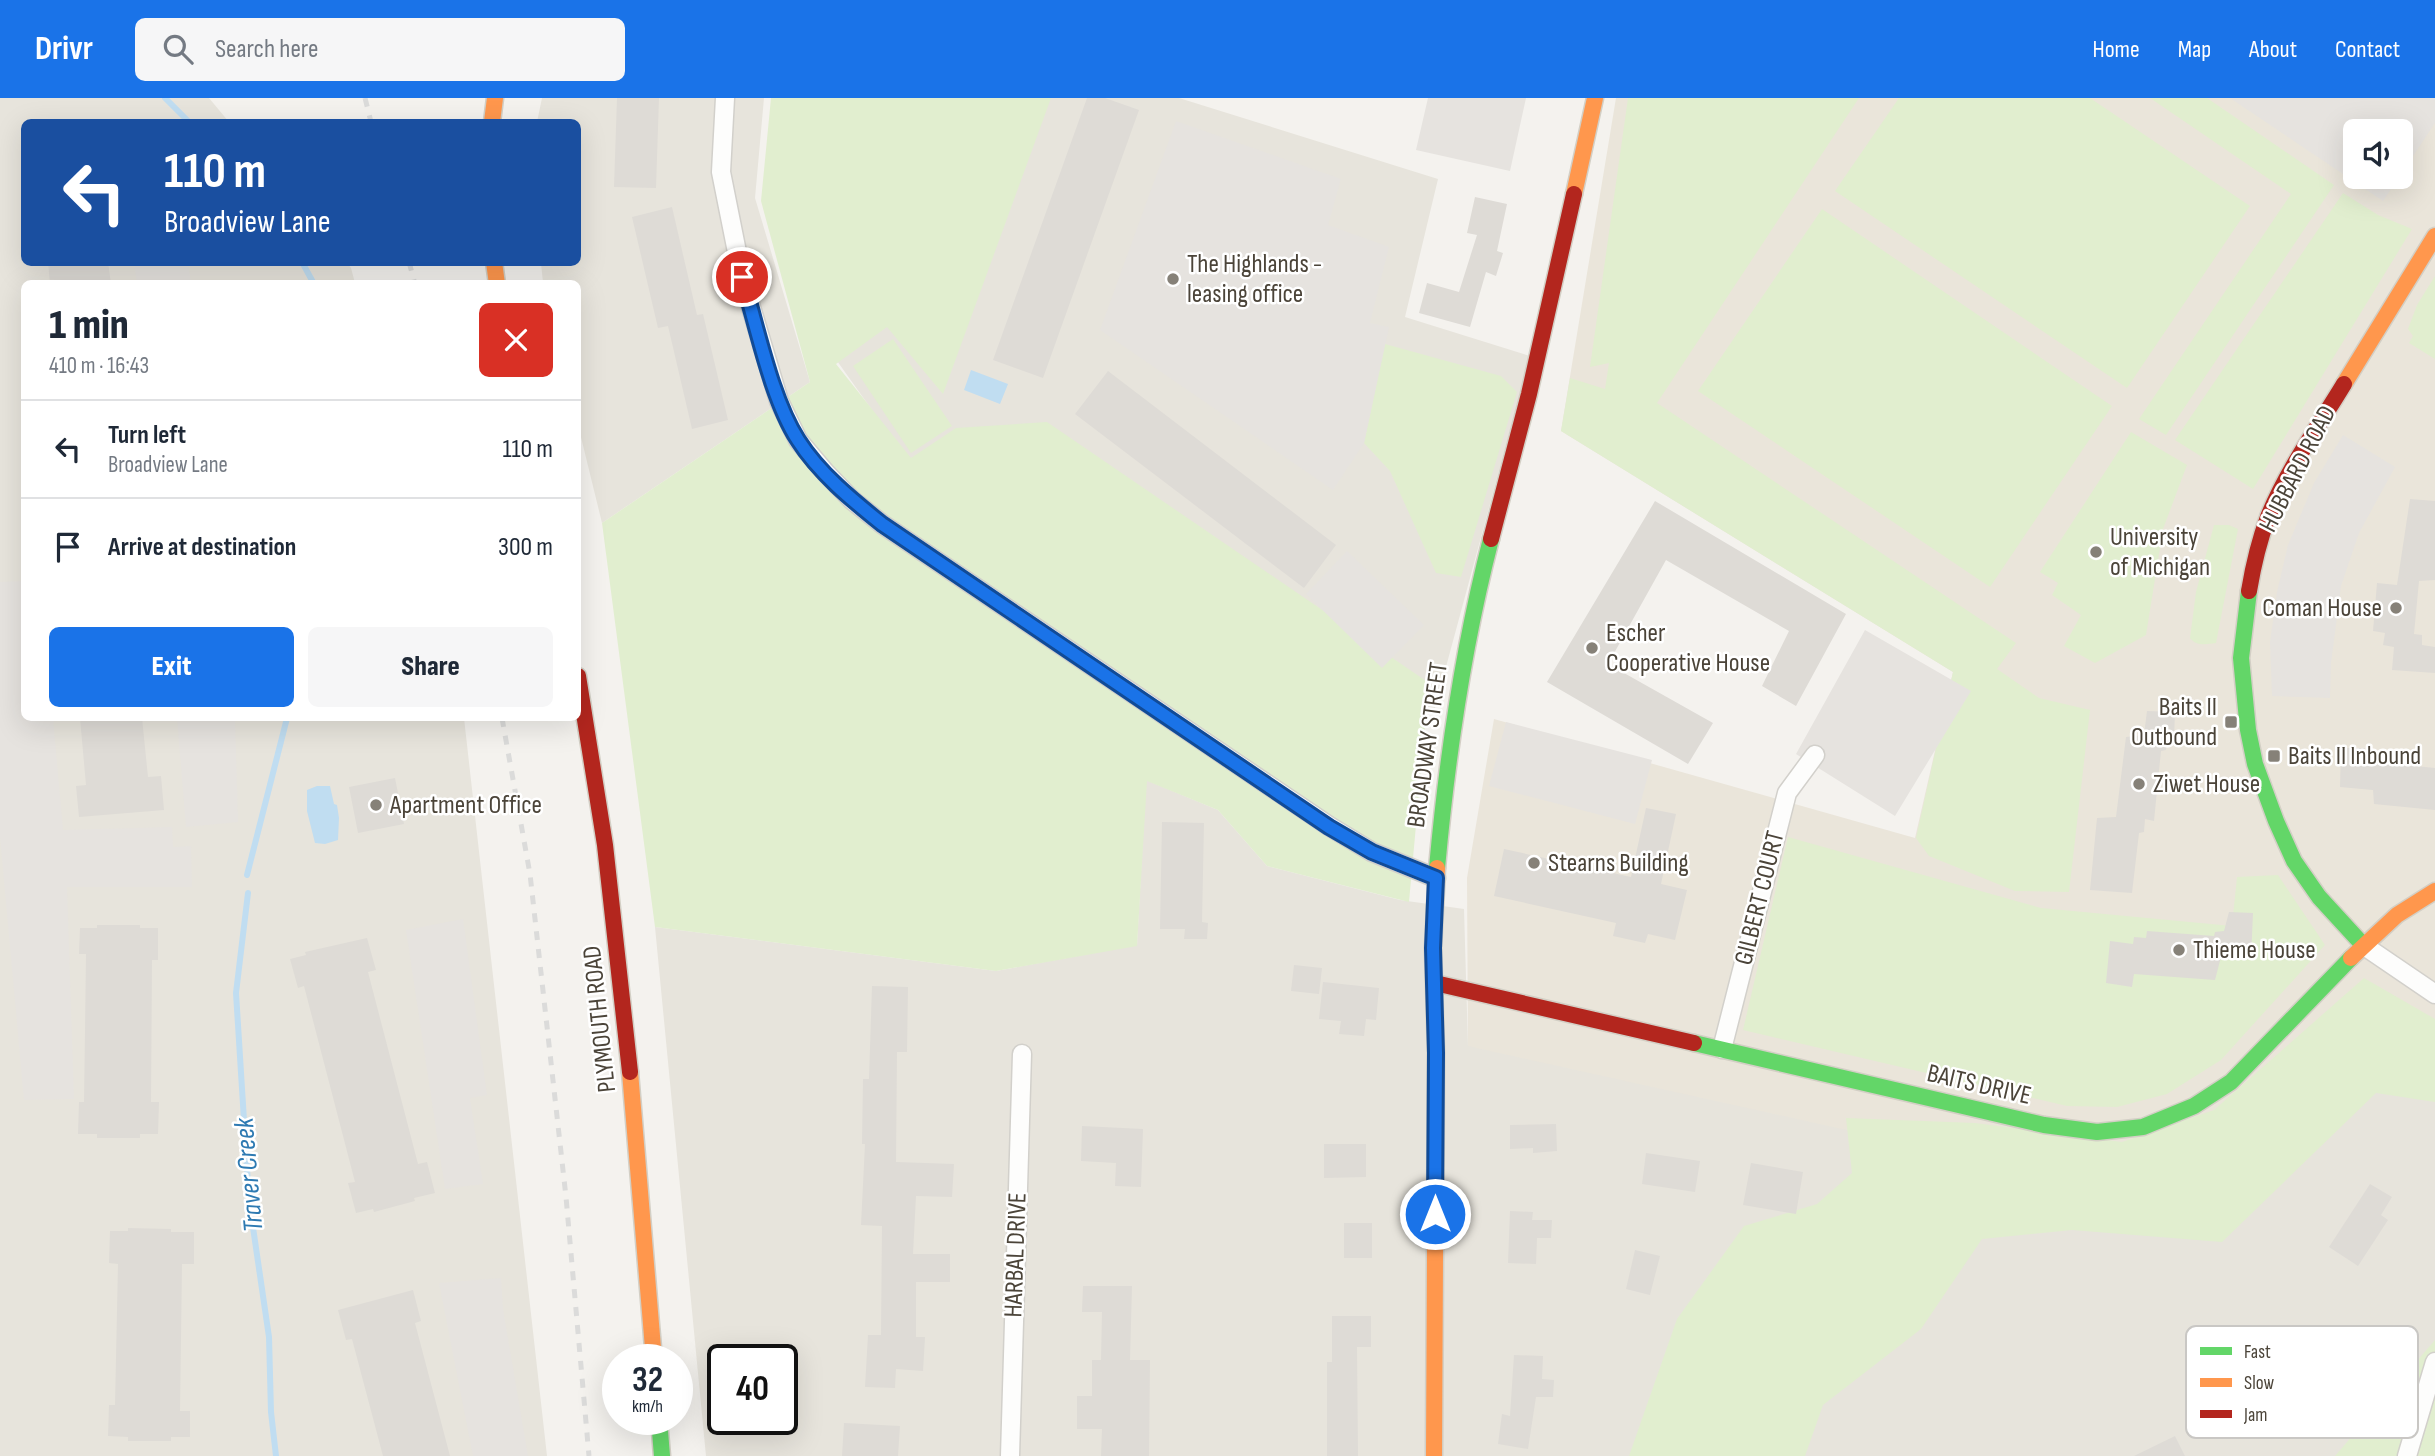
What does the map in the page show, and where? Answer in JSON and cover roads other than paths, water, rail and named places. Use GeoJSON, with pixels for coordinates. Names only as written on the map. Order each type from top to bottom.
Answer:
{"type":"FeatureCollection","features":[{"type":"Feature","properties":{"kind":"street"},"geometry":{"type":"LineString","coordinates":[[492,119],[495,98]]}},
{"type":"Feature","properties":{"kind":"street"},"geometry":{"type":"LineString","coordinates":[[725,98],[721,172],[742,277],[779,401],[798,440],[825,472],[852,500],[882,524],[1329,827],[1372,852],[1436,878]]}},
{"type":"Feature","properties":{"kind":"street","name":"BROADWAY STREET"},"geometry":{"type":"LineString","coordinates":[[1434,1456],[1433,948],[1436,878],[1454,720],[1474,610],[1529,394],[1595,98]]}},
{"type":"Feature","properties":{"kind":"street","name":"HUBBARD ROAD"},"geometry":{"type":"LineString","coordinates":[[2435,236],[2291,471],[2267,521],[2253,568],[2245,611],[2241,658],[2248,730],[2255,764],[2294,861],[2319,897],[2363,945],[2435,994]]}},
{"type":"Feature","properties":{"kind":"street","name":"PLYMOUTH ROAD"},"geometry":{"type":"LineString","coordinates":[[581,691],[597,773],[606,845],[628,1050],[653,1344]]}},
{"type":"Feature","properties":{"kind":"street","name":"GILBERT COURT"},"geometry":{"type":"LineString","coordinates":[[1722,1049],[1787,793],[1815,755]]}},
{"type":"Feature","properties":{"kind":"street","name":"BAITS DRIVE"},"geometry":{"type":"LineString","coordinates":[[1435,984],[2044,1125],[2097,1132],[2143,1127],[2194,1106],[2231,1082],[2363,945],[2397,915],[2435,891]]}},
{"type":"Feature","properties":{"kind":"street","name":"HARBAL DRIVE"},"geometry":{"type":"LineString","coordinates":[[1010,1456],[1022,1054]]}},
{"type":"Feature","properties":{"kind":"street"},"geometry":{"type":"LineString","coordinates":[[2418,1419],[2435,1362]]}},
{"type":"Feature","properties":{"kind":"street"},"geometry":{"type":"LineString","coordinates":[[660,1435],[662,1456]]}},
{"type":"Feature","properties":{"kind":"street"},"geometry":{"type":"LineString","coordinates":[[2407,1456],[2412,1438]]}},
{"type":"Feature","properties":{"kind":"water"},"geometry":{"type":"Polygon","coordinates":[[[971,370],[1008,384],[1000,404],[964,390],[971,370]]]}},
{"type":"Feature","properties":{"kind":"water"},"geometry":{"type":"Polygon","coordinates":[[[317,786],[330,786],[339,818],[338,840],[325,844],[315,843],[307,811],[307,790],[317,786]]]}},
{"type":"Feature","properties":{"kind":"waterway","name":"Traver Creek"},"geometry":{"type":"LineString","coordinates":[[165,98],[186,119]]}},
{"type":"Feature","properties":{"kind":"waterway","name":"Traver Creek"},"geometry":{"type":"LineString","coordinates":[[304,266],[312,280]]}},
{"type":"Feature","properties":{"kind":"waterway","name":"Traver Creek"},"geometry":{"type":"LineString","coordinates":[[247,875],[286,721]]}},
{"type":"Feature","properties":{"kind":"waterway","name":"Traver Creek"},"geometry":{"type":"LineString","coordinates":[[248,893],[236,993],[249,1200],[269,1337],[271,1412],[276,1456]]}},
{"type":"Feature","properties":{"kind":"railway"},"geometry":{"type":"LineString","coordinates":[[365,98],[370,119]]}},
{"type":"Feature","properties":{"kind":"railway"},"geometry":{"type":"LineString","coordinates":[[410,266],[414,280]]}},
{"type":"Feature","properties":{"kind":"railway"},"geometry":{"type":"LineString","coordinates":[[503,721],[530,874],[566,1197],[589,1456]]}},
{"type":"Feature","properties":{"kind":"place","name":"The Highlands - leasing office"},"geometry":{"type":"Point","coordinates":[1173,279]}},
{"type":"Feature","properties":{"kind":"place","name":"University of Michigan"},"geometry":{"type":"Point","coordinates":[2096,552]}},
{"type":"Feature","properties":{"kind":"place","name":"Coman House"},"geometry":{"type":"Point","coordinates":[2396,608]}},
{"type":"Feature","properties":{"kind":"place","name":"Escher Cooperative House"},"geometry":{"type":"Point","coordinates":[1592,648]}},
{"type":"Feature","properties":{"kind":"place","name":"Baits II Outbound"},"geometry":{"type":"Point","coordinates":[2231,722]}},
{"type":"Feature","properties":{"kind":"place","name":"Baits II Inbound"},"geometry":{"type":"Point","coordinates":[2274,756]}},
{"type":"Feature","properties":{"kind":"place","name":"Ziwet House"},"geometry":{"type":"Point","coordinates":[2139,784]}},
{"type":"Feature","properties":{"kind":"place","name":"Apartment Office"},"geometry":{"type":"Point","coordinates":[376,805]}},
{"type":"Feature","properties":{"kind":"place","name":"Stearns Building"},"geometry":{"type":"Point","coordinates":[1534,863]}},
{"type":"Feature","properties":{"kind":"place","name":"Thieme House"},"geometry":{"type":"Point","coordinates":[2179,950]}}]}
